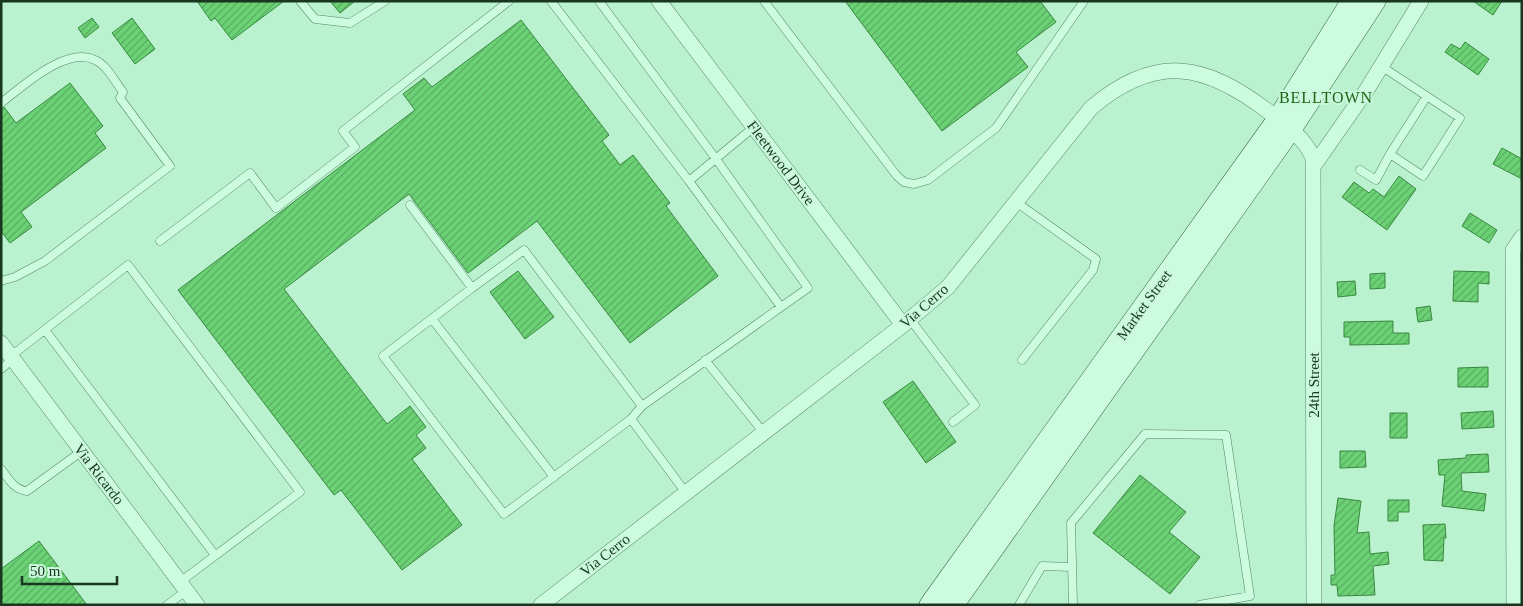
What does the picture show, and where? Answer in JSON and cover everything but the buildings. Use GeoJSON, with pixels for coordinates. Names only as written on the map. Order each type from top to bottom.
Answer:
{"type":"FeatureCollection","features":[{"type":"Feature","properties":{"kind":"main road","name":"Market Street"},"geometry":{"type":"LineString","coordinates":[[953,605],[1284,124],[1352,1]]}},
{"type":"Feature","properties":{"kind":"main road","name":"Market Street"},"geometry":{"type":"LineString","coordinates":[[930,605],[1375,1]]}},
{"type":"Feature","properties":{"kind":"street","name":"Fleetwood Drive"},"geometry":{"type":"LineString","coordinates":[[659,1],[754,127],[907,322]]}},
{"type":"Feature","properties":{"kind":"street"},"geometry":{"type":"LineString","coordinates":[[1314,164],[1366,91],[1420,1]]}},
{"type":"Feature","properties":{"kind":"street","name":"Via Cerro"},"geometry":{"type":"LineString","coordinates":[[541,605],[907,322],[948,287],[1091,108],[1115,89],[1142,76],[1162,71],[1201,74],[1228,84],[1250,97],[1284,124]]}},
{"type":"Feature","properties":{"kind":"street","name":"24th Street"},"geometry":{"type":"LineString","coordinates":[[1284,124],[1310,151],[1314,164],[1314,605]]}},
{"type":"Feature","properties":{"kind":"street"},"geometry":{"type":"LineString","coordinates":[[1514,605],[1513,250],[1522,236]]}},
{"type":"Feature","properties":{"kind":"street","name":"Via Ricardo"},"geometry":{"type":"LineString","coordinates":[[1,343],[9,362],[82,451],[197,605]]}},
{"type":"Feature","properties":{"kind":"lane"},"geometry":{"type":"LineString","coordinates":[[300,1],[315,20],[350,23],[385,1]]}},
{"type":"Feature","properties":{"kind":"lane"},"geometry":{"type":"LineString","coordinates":[[160,242],[250,174],[276,208],[354,147],[343,131],[510,1]]}},
{"type":"Feature","properties":{"kind":"lane"},"geometry":{"type":"LineString","coordinates":[[551,1],[689,181],[781,306]]}},
{"type":"Feature","properties":{"kind":"lane"},"geometry":{"type":"LineString","coordinates":[[599,1],[716,158],[808,288],[642,406],[631,419],[504,514],[383,356],[524,250],[642,406]]}},
{"type":"Feature","properties":{"kind":"lane"},"geometry":{"type":"LineString","coordinates":[[764,1],[897,176],[904,182],[914,184],[928,180],[996,128],[1084,1]]}},
{"type":"Feature","properties":{"kind":"lane"},"geometry":{"type":"LineString","coordinates":[[1,103],[46,69],[63,61],[81,57],[97,60],[123,92],[120,98],[170,166],[44,262],[15,277],[1,281]]}},
{"type":"Feature","properties":{"kind":"lane"},"geometry":{"type":"LineString","coordinates":[[1382,66],[1460,118],[1423,176],[1390,154]]}},
{"type":"Feature","properties":{"kind":"lane"},"geometry":{"type":"LineString","coordinates":[[1360,170],[1376,180],[1390,154],[1427,96]]}},
{"type":"Feature","properties":{"kind":"lane"},"geometry":{"type":"LineString","coordinates":[[689,181],[754,127]]}},
{"type":"Feature","properties":{"kind":"lane"},"geometry":{"type":"LineString","coordinates":[[1016,202],[1096,259],[1093,270],[1022,360]]}},
{"type":"Feature","properties":{"kind":"lane"},"geometry":{"type":"LineString","coordinates":[[410,205],[472,288]]}},
{"type":"Feature","properties":{"kind":"lane"},"geometry":{"type":"LineString","coordinates":[[9,362],[45,330],[128,265],[300,492],[215,555],[183,586],[167,605]]}},
{"type":"Feature","properties":{"kind":"lane"},"geometry":{"type":"LineString","coordinates":[[432,318],[554,477]]}},
{"type":"Feature","properties":{"kind":"lane"},"geometry":{"type":"LineString","coordinates":[[907,322],[975,405],[953,422]]}},
{"type":"Feature","properties":{"kind":"lane"},"geometry":{"type":"LineString","coordinates":[[45,330],[215,555]]}},
{"type":"Feature","properties":{"kind":"lane"},"geometry":{"type":"LineString","coordinates":[[706,360],[764,433]]}},
{"type":"Feature","properties":{"kind":"lane"},"geometry":{"type":"LineString","coordinates":[[631,419],[686,493]]}},
{"type":"Feature","properties":{"kind":"lane"},"geometry":{"type":"LineString","coordinates":[[1073,605],[1071,523],[1145,434],[1226,435],[1250,596],[1199,605]]}},
{"type":"Feature","properties":{"kind":"lane"},"geometry":{"type":"LineString","coordinates":[[1,469],[20,491],[27,491],[82,451]]}},
{"type":"Feature","properties":{"kind":"lane"},"geometry":{"type":"LineString","coordinates":[[1019,605],[1042,566],[1072,567]]}},
{"type":"Feature","properties":{"kind":"district","name":"BELLTOWN"},"geometry":{"type":"Point","coordinates":[1326,97]}}]}
